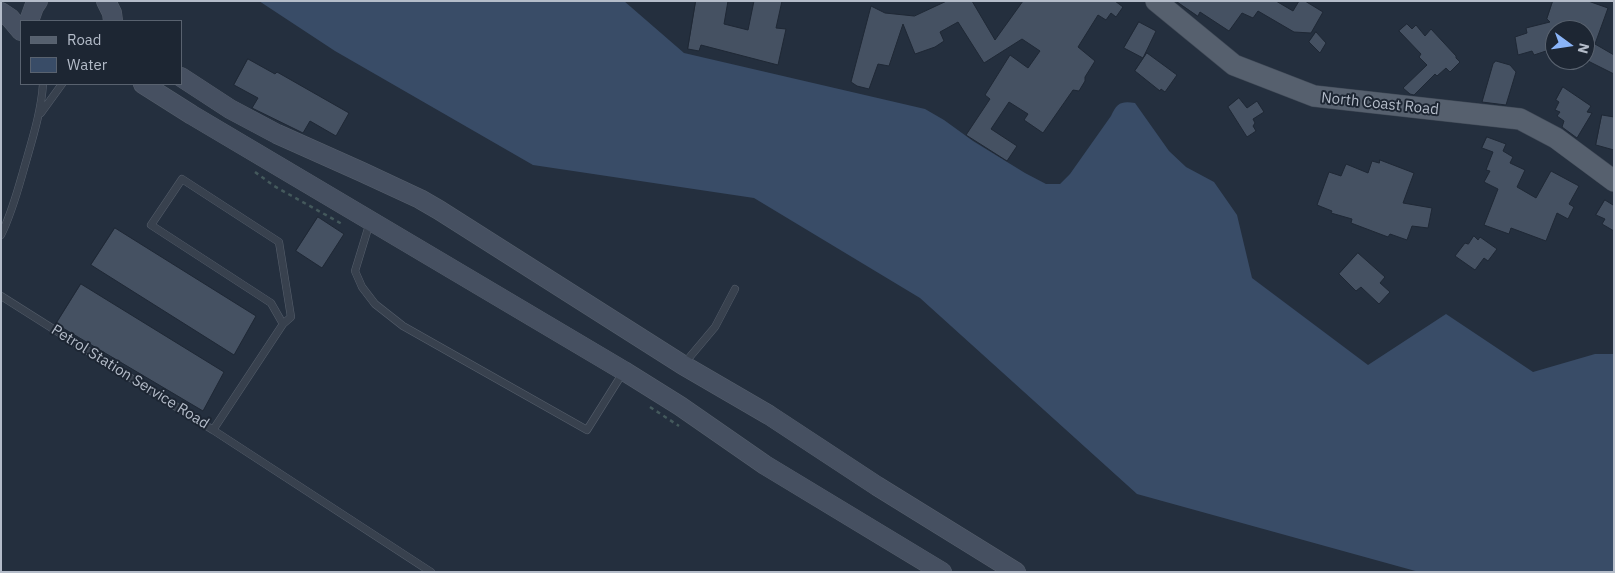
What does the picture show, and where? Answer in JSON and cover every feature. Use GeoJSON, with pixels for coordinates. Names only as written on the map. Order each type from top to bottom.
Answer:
{"type":"FeatureCollection","features":[{"type":"Feature","properties":{"kind":"main road","name":"North Coast Road"},"geometry":{"type":"LineString","coordinates":[[1156,1],[1234,65],[1314,96],[1520,119],[1556,138],[1614,181]]}},
{"type":"Feature","properties":{"kind":"street"},"geometry":{"type":"LineString","coordinates":[[29,20],[38,1]]}},
{"type":"Feature","properties":{"kind":"street"},"geometry":{"type":"LineString","coordinates":[[1,12],[10,18],[20,30]]}},
{"type":"Feature","properties":{"kind":"street"},"geometry":{"type":"LineString","coordinates":[[182,78],[230,109],[277,134],[439,210],[683,365],[769,415],[877,486],[1016,572]]}},
{"type":"Feature","properties":{"kind":"street"},"geometry":{"type":"LineString","coordinates":[[145,85],[368,229],[624,371],[680,406],[765,464],[942,572]]}},
{"type":"Feature","properties":{"kind":"lane"},"geometry":{"type":"LineString","coordinates":[[1,235],[13,205],[38,118],[43,85]]}},
{"type":"Feature","properties":{"kind":"lane"},"geometry":{"type":"LineString","coordinates":[[38,118],[48,101],[61,85]]}},
{"type":"Feature","properties":{"kind":"lane","name":"Petrol Station Service Road"},"geometry":{"type":"LineString","coordinates":[[1,296],[213,430],[283,324],[291,317],[279,242],[182,180],[151,226],[271,303],[283,324]]}},
{"type":"Feature","properties":{"kind":"lane"},"geometry":{"type":"LineString","coordinates":[[368,229],[354,271],[362,287],[375,304],[403,326],[587,430],[624,371]]}},
{"type":"Feature","properties":{"kind":"lane"},"geometry":{"type":"LineString","coordinates":[[683,365],[715,326],[735,290]]}},
{"type":"Feature","properties":{"kind":"lane"},"geometry":{"type":"LineString","coordinates":[[213,430],[431,572]]}},
{"type":"Feature","properties":{"kind":"path"},"geometry":{"type":"LineString","coordinates":[[252,170],[274,186],[368,229]]}},
{"type":"Feature","properties":{"kind":"path"},"geometry":{"type":"LineString","coordinates":[[648,406],[681,428]]}},
{"type":"Feature","properties":{"kind":"water"},"geometry":{"type":"Polygon","coordinates":[[[259,1],[624,1],[684,53],[925,109],[973,141],[1046,184],[1060,184],[1070,174],[1115,108],[1126,102],[1135,103],[1169,151],[1186,167],[1214,182],[1237,215],[1252,278],[1368,365],[1446,314],[1533,372],[1595,354],[1614,354],[1614,572],[1419,572],[1137,494],[920,298],[754,198],[533,165],[335,51],[259,1]]]}},
{"type":"Feature","properties":{"kind":"building"},"geometry":{"type":"Polygon","coordinates":[[[696,1],[728,1],[724,24],[748,30],[754,1],[782,1],[776,28],[786,29],[778,65],[701,45],[699,51],[688,49],[696,1]]]}},
{"type":"Feature","properties":{"kind":"building"},"geometry":{"type":"Polygon","coordinates":[[[947,1],[972,1],[995,40],[1023,1],[1115,1],[1123,7],[1116,17],[1111,13],[1106,20],[1098,15],[1078,47],[1095,61],[1079,91],[1073,90],[1043,133],[1024,120],[1028,114],[1009,102],[991,129],[1017,146],[1007,161],[966,135],[990,99],[985,95],[1010,55],[1028,68],[1040,51],[1022,39],[984,63],[958,22],[940,32],[944,41],[935,47],[915,54],[903,24],[889,66],[878,64],[869,89],[857,86],[851,82],[871,6],[885,13],[914,16],[947,1]]]}},
{"type":"Feature","properties":{"kind":"building"},"geometry":{"type":"Polygon","coordinates":[[[1176,1],[1276,1],[1293,11],[1299,1],[1305,1],[1323,12],[1311,33],[1294,32],[1258,11],[1253,18],[1242,13],[1229,31],[1200,12],[1198,16],[1176,1]]]}},
{"type":"Feature","properties":{"kind":"building"},"geometry":{"type":"Polygon","coordinates":[[[1553,1],[1588,1],[1608,8],[1595,44],[1595,20],[1547,19],[1553,1]]]}},
{"type":"Feature","properties":{"kind":"building"},"geometry":{"type":"Polygon","coordinates":[[[1139,22],[1156,31],[1143,58],[1124,48],[1139,22]]]}},
{"type":"Feature","properties":{"kind":"building"},"geometry":{"type":"Polygon","coordinates":[[[1545,23],[1545,51],[1534,55],[1532,51],[1518,55],[1515,37],[1527,33],[1526,28],[1545,23]]]}},
{"type":"Feature","properties":{"kind":"building"},"geometry":{"type":"Polygon","coordinates":[[[1407,24],[1412,29],[1416,25],[1425,36],[1431,29],[1460,62],[1450,72],[1446,68],[1437,76],[1435,74],[1414,95],[1403,88],[1427,65],[1419,57],[1421,54],[1399,31],[1407,24]]]}},
{"type":"Feature","properties":{"kind":"building"},"geometry":{"type":"Polygon","coordinates":[[[1316,32],[1326,43],[1320,53],[1309,42],[1316,32]]]}},
{"type":"Feature","properties":{"kind":"building"},"geometry":{"type":"Polygon","coordinates":[[[1595,44],[1614,55],[1614,74],[1595,64],[1595,44]]]}},
{"type":"Feature","properties":{"kind":"building"},"geometry":{"type":"Polygon","coordinates":[[[1147,53],[1177,75],[1165,92],[1161,89],[1160,91],[1135,71],[1147,53]]]}},
{"type":"Feature","properties":{"kind":"building"},"geometry":{"type":"Polygon","coordinates":[[[248,59],[275,74],[277,72],[349,113],[336,136],[310,121],[303,133],[252,108],[258,98],[234,85],[248,59]]]}},
{"type":"Feature","properties":{"kind":"building"},"geometry":{"type":"Polygon","coordinates":[[[1496,61],[1510,65],[1516,72],[1506,105],[1482,102],[1493,64],[1496,61]]]}},
{"type":"Feature","properties":{"kind":"building"},"geometry":{"type":"Polygon","coordinates":[[[1563,87],[1591,106],[1587,112],[1592,113],[1577,138],[1562,127],[1564,121],[1557,116],[1560,112],[1555,110],[1559,102],[1556,100],[1563,87]]]}},
{"type":"Feature","properties":{"kind":"building"},"geometry":{"type":"Polygon","coordinates":[[[1239,98],[1247,108],[1257,101],[1264,112],[1253,119],[1255,123],[1253,126],[1256,131],[1247,137],[1228,107],[1239,98]]]}},
{"type":"Feature","properties":{"kind":"building"},"geometry":{"type":"Polygon","coordinates":[[[1602,115],[1614,117],[1614,150],[1596,145],[1602,115]]]}},
{"type":"Feature","properties":{"kind":"building"},"geometry":{"type":"Polygon","coordinates":[[[1487,137],[1506,144],[1503,151],[1513,157],[1510,163],[1525,170],[1517,187],[1536,198],[1551,171],[1579,186],[1569,204],[1574,207],[1568,219],[1557,213],[1546,241],[1511,228],[1509,234],[1484,225],[1498,189],[1484,182],[1490,171],[1486,170],[1493,152],[1482,148],[1487,137]]]}},
{"type":"Feature","properties":{"kind":"building"},"geometry":{"type":"Polygon","coordinates":[[[1380,160],[1414,173],[1403,203],[1432,208],[1428,228],[1412,226],[1407,240],[1390,234],[1388,237],[1351,223],[1352,219],[1331,213],[1332,211],[1317,205],[1329,172],[1341,176],[1346,164],[1368,173],[1372,161],[1379,163],[1380,160]]]}},
{"type":"Feature","properties":{"kind":"building"},"geometry":{"type":"Polygon","coordinates":[[[1605,200],[1613,205],[1614,203],[1614,231],[1602,224],[1605,219],[1596,215],[1605,200]]]}},
{"type":"Feature","properties":{"kind":"building"},"geometry":{"type":"Polygon","coordinates":[[[318,217],[344,234],[322,268],[296,251],[318,217]]]}},
{"type":"Feature","properties":{"kind":"building"},"geometry":{"type":"Polygon","coordinates":[[[115,228],[256,316],[234,355],[91,265],[115,228]]]}},
{"type":"Feature","properties":{"kind":"building"},"geometry":{"type":"Polygon","coordinates":[[[1474,236],[1478,240],[1480,237],[1497,249],[1488,261],[1484,258],[1475,270],[1455,256],[1465,243],[1468,244],[1474,236]]]}},
{"type":"Feature","properties":{"kind":"building"},"geometry":{"type":"Polygon","coordinates":[[[1358,253],[1385,277],[1380,283],[1390,292],[1379,304],[1361,287],[1356,291],[1339,274],[1358,253]]]}},
{"type":"Feature","properties":{"kind":"building"},"geometry":{"type":"Polygon","coordinates":[[[81,284],[224,372],[203,411],[56,324],[81,284]]]}}]}
